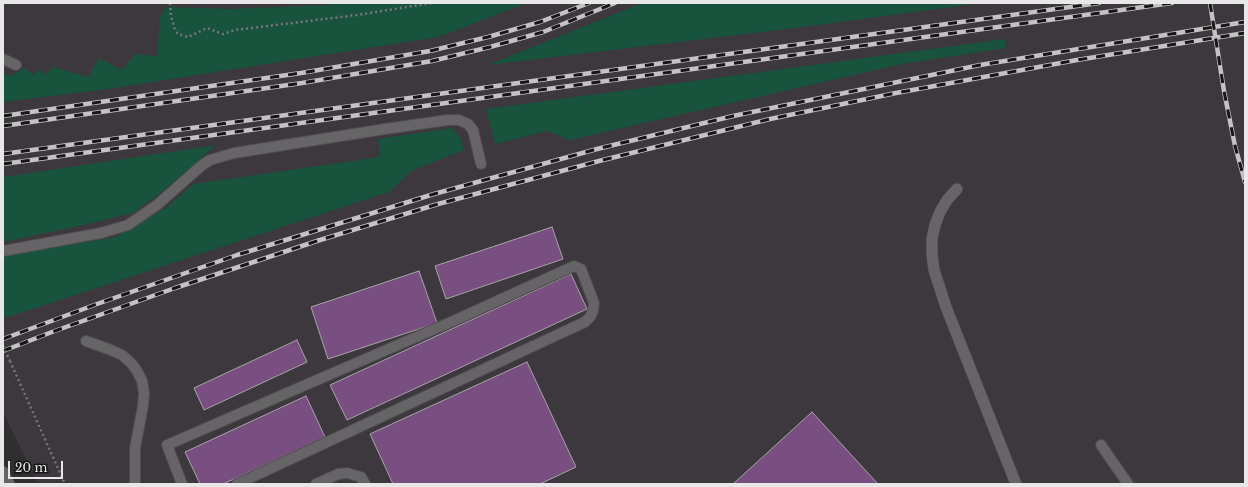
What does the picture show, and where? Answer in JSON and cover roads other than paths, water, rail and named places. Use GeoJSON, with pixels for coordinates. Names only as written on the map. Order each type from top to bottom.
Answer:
{"type":"FeatureCollection","features":[{"type":"Feature","properties":{"kind":"street"},"geometry":{"type":"LineString","coordinates":[[957,189],[947,200],[935,225],[932,239],[934,270],[946,307],[1016,484]]}},
{"type":"Feature","properties":{"kind":"street"},"geometry":{"type":"LineString","coordinates":[[3,472],[9,484]]}},
{"type":"Feature","properties":{"kind":"lane"},"geometry":{"type":"LineString","coordinates":[[3,59],[16,65]]}},
{"type":"Feature","properties":{"kind":"lane"},"geometry":{"type":"LineString","coordinates":[[3,251],[101,234],[128,225],[157,205],[201,166],[210,160],[234,154],[385,129],[448,120],[459,120],[468,124],[473,130],[481,164]]}},
{"type":"Feature","properties":{"kind":"lane"},"geometry":{"type":"LineString","coordinates":[[182,484],[167,445],[451,322],[574,266],[581,269],[594,303],[590,317],[585,322],[237,484]]}},
{"type":"Feature","properties":{"kind":"lane"},"geometry":{"type":"LineString","coordinates":[[86,342],[112,350],[122,355],[135,368],[142,381],[144,393],[135,448],[135,484]]}},
{"type":"Feature","properties":{"kind":"lane"},"geometry":{"type":"LineString","coordinates":[[1101,445],[1128,484]]}},
{"type":"Feature","properties":{"kind":"lane"},"geometry":{"type":"LineString","coordinates":[[316,484],[338,474],[347,472],[361,477],[365,484]]}},
{"type":"Feature","properties":{"kind":"railway"},"geometry":{"type":"LineString","coordinates":[[3,116],[301,73],[430,51],[488,37],[540,22],[589,3]]}},
{"type":"Feature","properties":{"kind":"railway"},"geometry":{"type":"LineString","coordinates":[[3,126],[302,83],[432,61],[543,32],[615,3]]}},
{"type":"Feature","properties":{"kind":"railway"},"geometry":{"type":"LineString","coordinates":[[3,154],[1099,3]]}},
{"type":"Feature","properties":{"kind":"railway"},"geometry":{"type":"LineString","coordinates":[[3,164],[1172,3]]}},
{"type":"Feature","properties":{"kind":"railway"},"geometry":{"type":"LineString","coordinates":[[1210,3],[1224,91],[1235,146],[1245,182]]}},
{"type":"Feature","properties":{"kind":"railway"},"geometry":{"type":"LineString","coordinates":[[3,339],[237,255],[434,194],[597,149],[733,116],[980,65],[1245,22]]}},
{"type":"Feature","properties":{"kind":"railway"},"geometry":{"type":"LineString","coordinates":[[3,351],[175,288],[320,240],[438,204],[599,161],[770,119],[896,93],[1077,60],[1245,33]]}}]}
